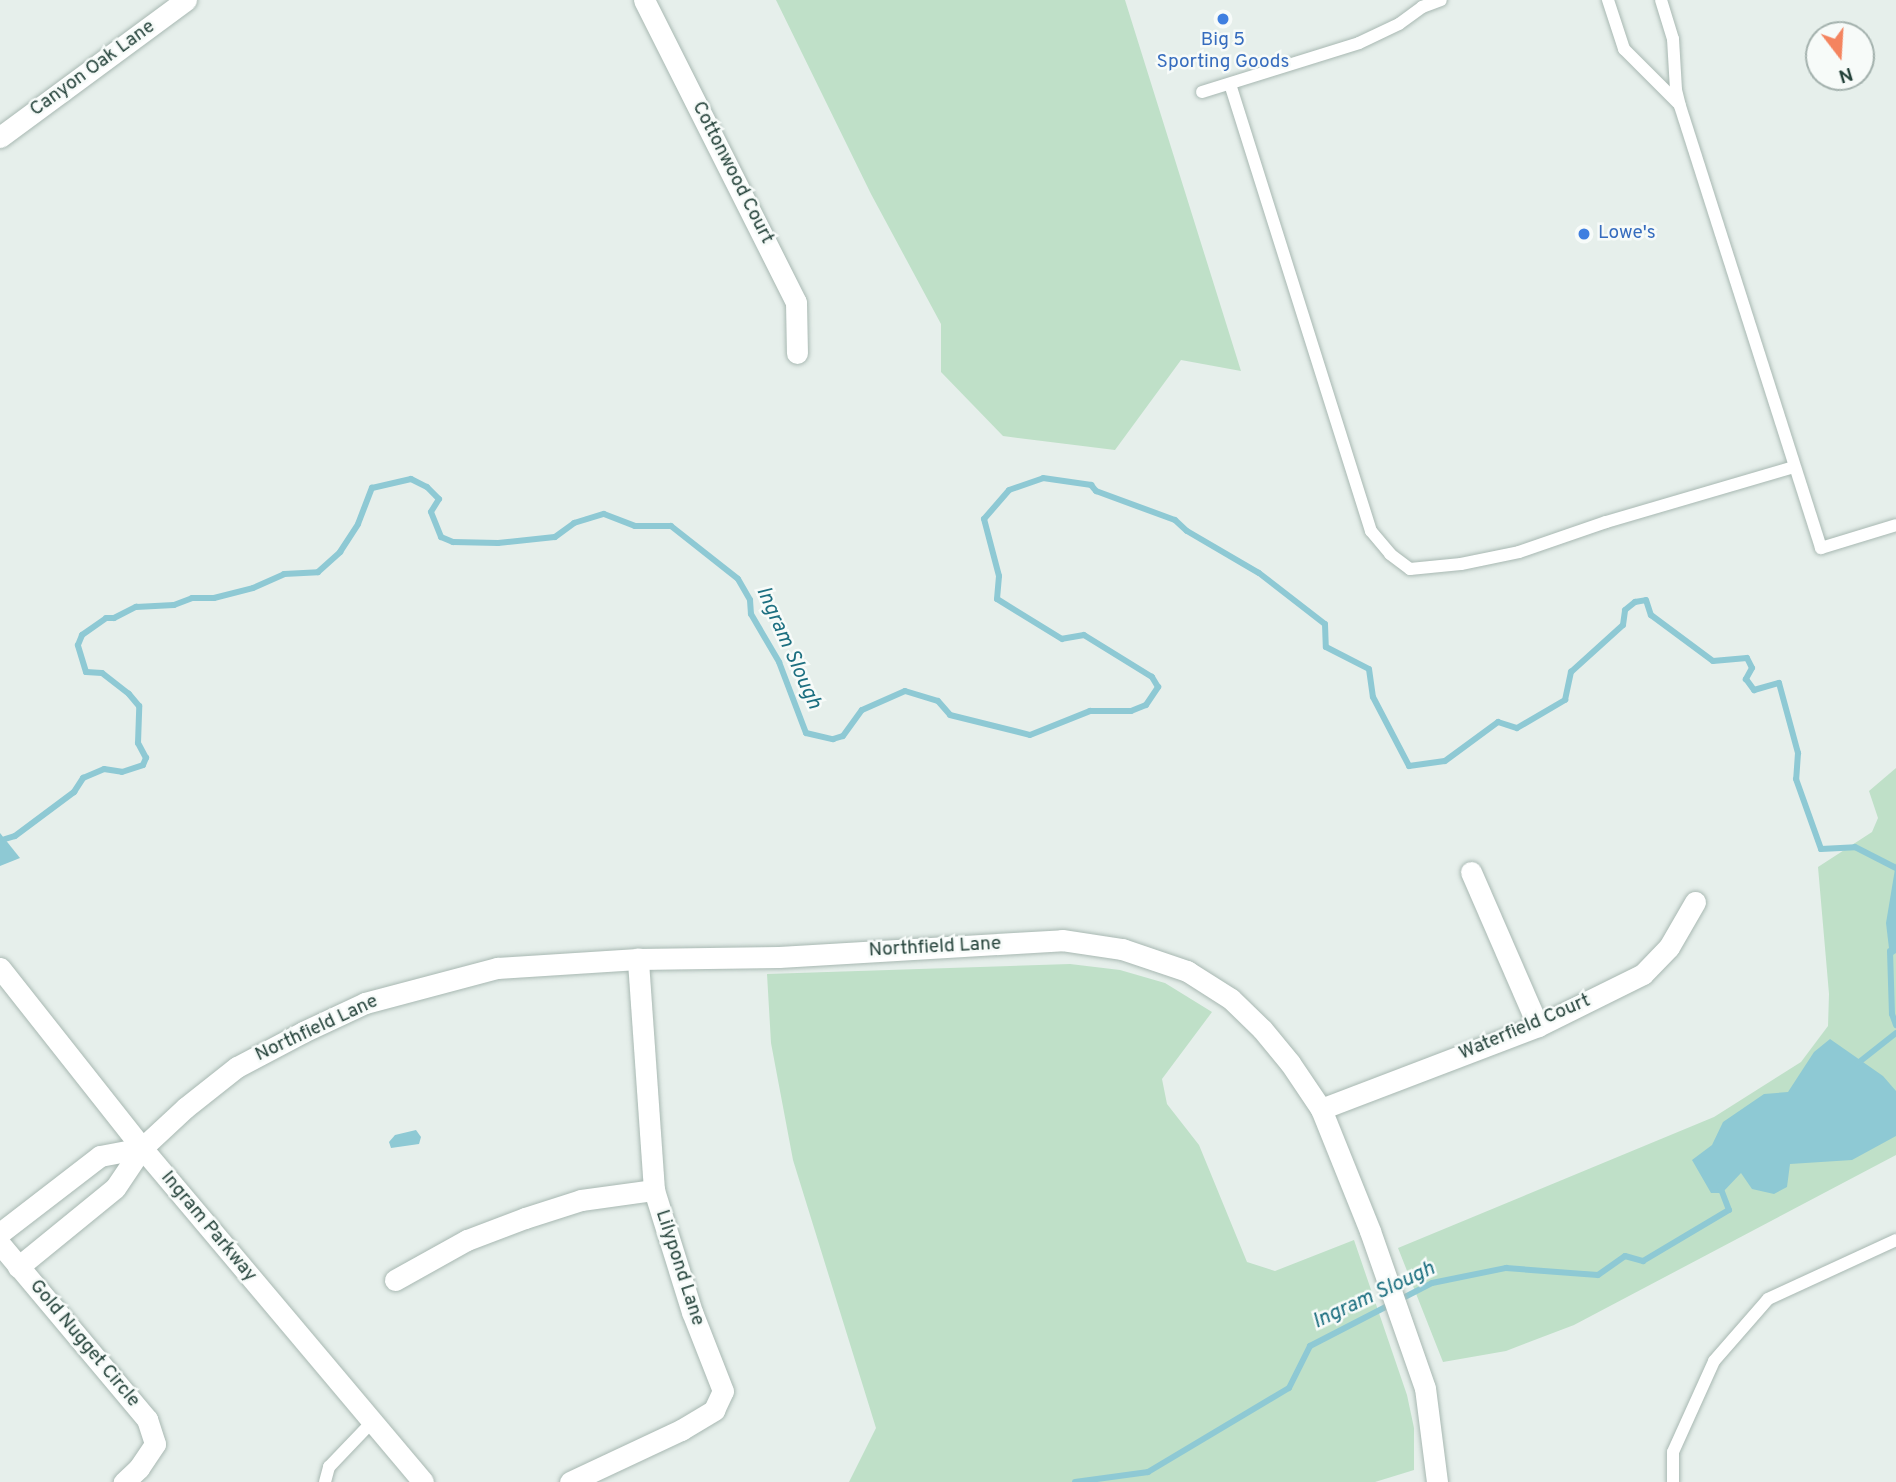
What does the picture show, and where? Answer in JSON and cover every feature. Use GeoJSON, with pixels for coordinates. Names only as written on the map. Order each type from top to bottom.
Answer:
{"type":"FeatureCollection","features":[{"type":"Feature","properties":{"kind":"street","name":"Canyon Oak Lane"},"geometry":{"type":"LineString","coordinates":[[0,137],[186,0]]}},
{"type":"Feature","properties":{"kind":"street","name":"Cottonwood Court"},"geometry":{"type":"LineString","coordinates":[[644,0],[796,302],[797,353]]}},
{"type":"Feature","properties":{"kind":"street"},"geometry":{"type":"LineString","coordinates":[[1471,872],[1538,1026]]}},
{"type":"Feature","properties":{"kind":"street","name":"Waterfield Court"},"geometry":{"type":"LineString","coordinates":[[1321,1109],[1538,1026],[1643,974],[1669,947],[1695,902]]}},
{"type":"Feature","properties":{"kind":"street","name":"Northfield Lane"},"geometry":{"type":"LineString","coordinates":[[18,1267],[115,1188],[142,1148],[185,1108],[237,1067],[365,1003],[497,968],[638,959],[779,957],[1062,940],[1122,949],[1187,971],[1231,999],[1262,1029],[1290,1063],[1321,1109],[1370,1231],[1425,1388],[1437,1482]]}},
{"type":"Feature","properties":{"kind":"street","name":"Lilypond Lane"},"geometry":{"type":"LineString","coordinates":[[570,1482],[692,1424],[715,1410],[723,1391],[691,1312],[654,1190],[638,959]]}},
{"type":"Feature","properties":{"kind":"street","name":"Ingram Parkway"},"geometry":{"type":"LineString","coordinates":[[0,968],[142,1148],[423,1482]]}},
{"type":"Feature","properties":{"kind":"street"},"geometry":{"type":"LineString","coordinates":[[0,1233],[100,1156],[142,1148]]}},
{"type":"Feature","properties":{"kind":"street"},"geometry":{"type":"LineString","coordinates":[[395,1280],[467,1240],[525,1218],[581,1200],[654,1190]]}},
{"type":"Feature","properties":{"kind":"street","name":"Gold Nugget Circle"},"geometry":{"type":"LineString","coordinates":[[0,1244],[147,1419],[155,1444],[139,1468],[124,1482]]}},
{"type":"Feature","properties":{"kind":"lane"},"geometry":{"type":"LineString","coordinates":[[1202,92],[1359,43],[1399,24],[1421,3],[1441,0]]}},
{"type":"Feature","properties":{"kind":"lane"},"geometry":{"type":"LineString","coordinates":[[1608,0],[1624,49],[1681,106]]}},
{"type":"Feature","properties":{"kind":"lane"},"geometry":{"type":"LineString","coordinates":[[1661,0],[1673,40],[1676,90],[1821,548],[1896,525]]}},
{"type":"Feature","properties":{"kind":"lane"},"geometry":{"type":"LineString","coordinates":[[1230,84],[1371,531],[1390,554],[1410,569],[1461,564],[1519,552],[1606,522],[1794,467]]}},
{"type":"Feature","properties":{"kind":"lane"},"geometry":{"type":"LineString","coordinates":[[1674,1482],[1673,1452],[1714,1361],[1768,1299],[1896,1240]]}},
{"type":"Feature","properties":{"kind":"lane"},"geometry":{"type":"LineString","coordinates":[[325,1482],[329,1467],[371,1423]]}},
{"type":"Feature","properties":{"kind":"green space"},"geometry":{"type":"Polygon","coordinates":[[[776,0],[1125,0],[1241,371],[1181,360],[1115,450],[1003,436],[941,372],[941,324],[871,194],[776,0]]]}},
{"type":"Feature","properties":{"kind":"green space"},"geometry":{"type":"Polygon","coordinates":[[[1896,768],[1896,1155],[1574,1325],[1506,1351],[1443,1362],[1398,1248],[1714,1117],[1801,1062],[1828,1026],[1829,994],[1818,867],[1872,832],[1878,818],[1869,791],[1896,768]]]}},
{"type":"Feature","properties":{"kind":"green space"},"geometry":{"type":"Polygon","coordinates":[[[1070,964],[1120,970],[1165,983],[1212,1012],[1162,1079],[1167,1104],[1199,1145],[1247,1262],[1275,1271],[1354,1240],[1407,1395],[1414,1428],[1414,1470],[1375,1482],[849,1482],[876,1428],[793,1160],[771,1043],[767,974],[1070,964]]]}},
{"type":"Feature","properties":{"kind":"water"},"geometry":{"type":"Polygon","coordinates":[[[0,833],[20,858],[0,866],[0,833]]]}},
{"type":"Feature","properties":{"kind":"water"},"geometry":{"type":"Polygon","coordinates":[[[1896,863],[1896,953],[1890,957],[1886,923],[1896,863]]]}},
{"type":"Feature","properties":{"kind":"water"},"geometry":{"type":"Polygon","coordinates":[[[1830,1039],[1883,1076],[1896,1091],[1896,1136],[1852,1160],[1790,1164],[1787,1187],[1774,1194],[1752,1189],[1741,1173],[1722,1193],[1711,1193],[1692,1160],[1712,1145],[1723,1122],[1764,1094],[1788,1092],[1814,1052],[1830,1039]]]}},
{"type":"Feature","properties":{"kind":"water"},"geometry":{"type":"Polygon","coordinates":[[[416,1130],[421,1137],[419,1144],[391,1148],[389,1142],[395,1135],[416,1130]]]}},
{"type":"Feature","properties":{"kind":"waterway","name":"Ingram Slough"},"geometry":{"type":"LineString","coordinates":[[5,839],[15,836],[74,792],[83,778],[104,769],[122,772],[143,765],[146,758],[138,743],[139,706],[129,694],[102,673],[86,672],[78,645],[82,635],[106,618],[114,618],[136,607],[174,605],[192,598],[214,598],[253,588],[284,574],[318,572],[340,552],[358,524],[372,488],[411,479],[427,487],[439,499],[431,512],[441,537],[453,542],[498,543],[555,537],[574,523],[604,514],[635,526],[671,526],[738,579],[750,600],[751,614],[779,662],[806,733],[833,739],[843,736],[862,710],[905,691],[938,701],[950,715],[1030,735],[1090,711],[1131,711],[1146,705],[1158,687],[1152,677],[1084,635],[1062,639],[997,599],[999,576],[984,519],[1009,490],[1043,478],[1091,485],[1096,491],[1175,520],[1187,531],[1259,573],[1325,624],[1326,647],[1369,669],[1373,697],[1409,766],[1445,761],[1498,722],[1517,728],[1565,700],[1571,672],[1623,625],[1625,610],[1635,602],[1646,600],[1651,615],[1713,661],[1747,658],[1752,668],[1746,679],[1754,690],[1779,683],[1798,753],[1796,779],[1821,849],[1855,847],[1896,868]]}},
{"type":"Feature","properties":{"kind":"waterway","name":"Ingram Slough"},"geometry":{"type":"LineString","coordinates":[[1890,951],[1892,1014],[1896,1025]]}},
{"type":"Feature","properties":{"kind":"waterway","name":"Ingram Slough"},"geometry":{"type":"LineString","coordinates":[[1858,1063],[1896,1033]]}},
{"type":"Feature","properties":{"kind":"waterway","name":"Ingram Slough"},"geometry":{"type":"LineString","coordinates":[[1075,1482],[1148,1472],[1289,1388],[1310,1346],[1432,1283],[1506,1268],[1598,1275],[1625,1256],[1643,1261],[1729,1210],[1720,1186]]}},
{"type":"Feature","properties":{"kind":"place","name":"Big 5 Sporting Goods"},"geometry":{"type":"Point","coordinates":[1223,19]}},
{"type":"Feature","properties":{"kind":"place","name":"Lowe's"},"geometry":{"type":"Point","coordinates":[1584,234]}}]}
